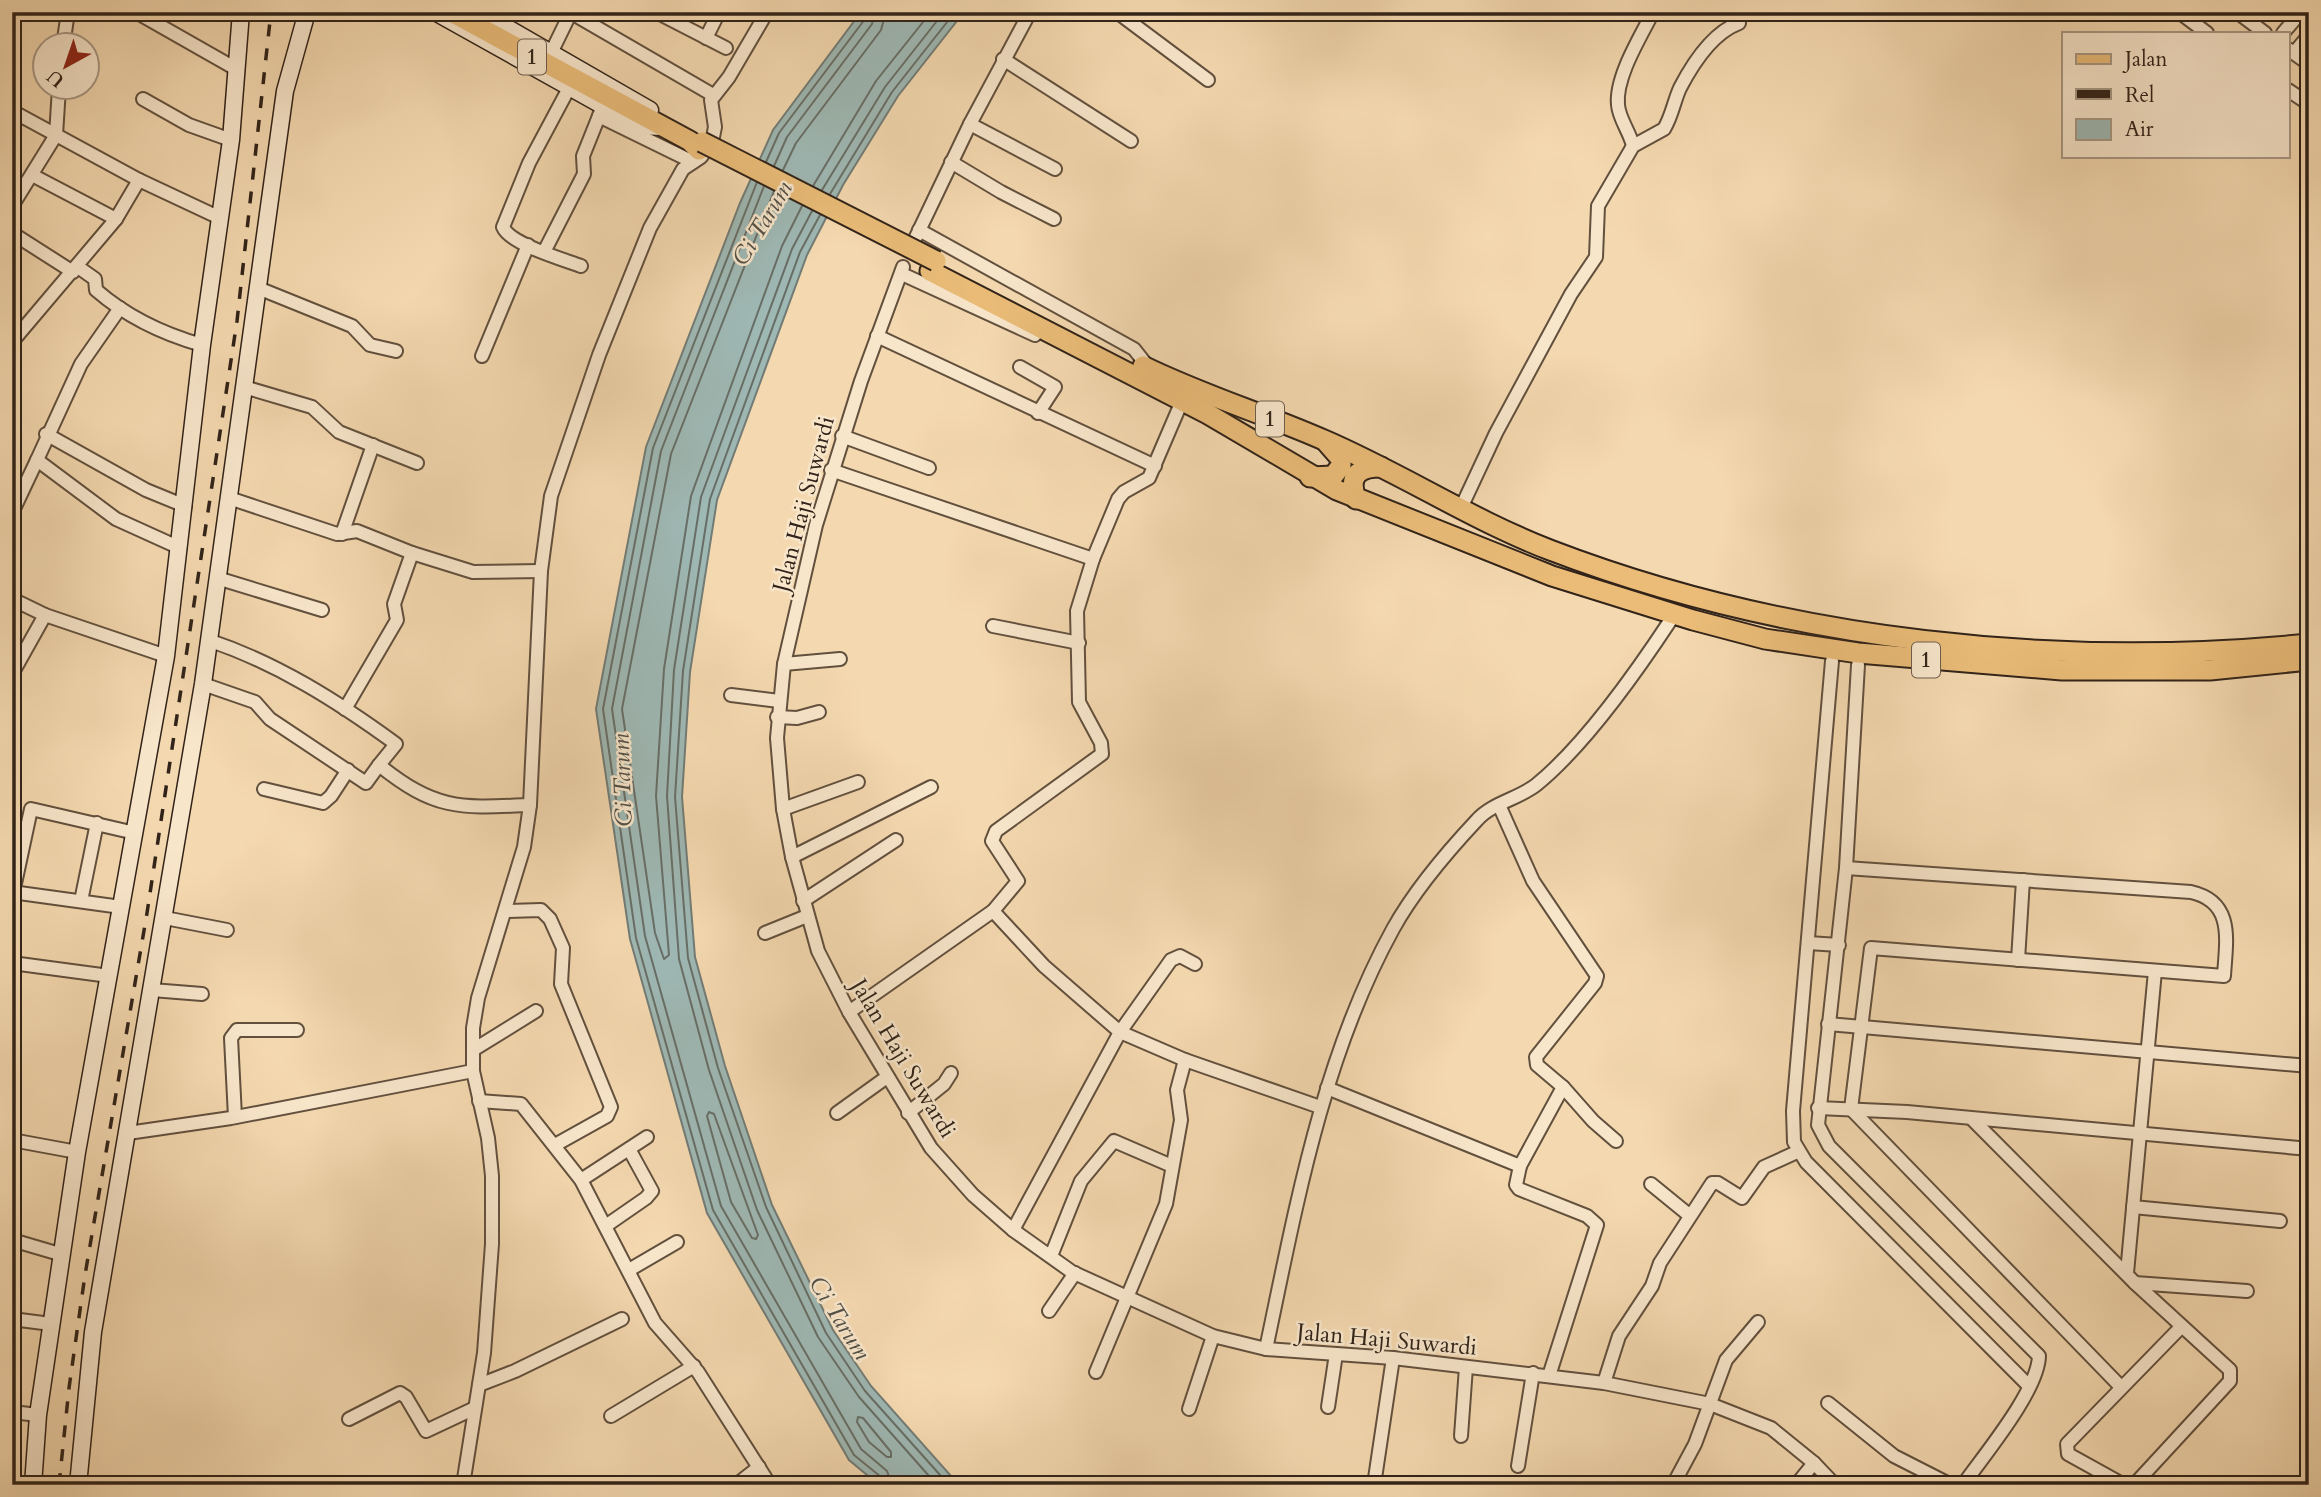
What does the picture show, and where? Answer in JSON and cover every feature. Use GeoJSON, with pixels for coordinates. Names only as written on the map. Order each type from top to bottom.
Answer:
{"type":"FeatureCollection","features":[{"type":"Feature","properties":{"kind":"main road"},"geometry":{"type":"LineString","coordinates":[[33,1485],[38,1415],[78,1152],[166,656],[202,345],[231,139],[241,12]]}},
{"type":"Feature","properties":{"kind":"main road"},"geometry":{"type":"LineString","coordinates":[[78,1485],[93,1332],[203,684],[285,107],[307,12]]}},
{"type":"Feature","properties":{"kind":"main road"},"geometry":{"type":"LineString","coordinates":[[301,44],[320,12]]}},
{"type":"Feature","properties":{"kind":"main road"},"geometry":{"type":"LineString","coordinates":[[435,12],[605,108]]}},
{"type":"Feature","properties":{"kind":"main road","name":"1"},"geometry":{"type":"LineString","coordinates":[[451,12],[605,108],[663,127],[693,153],[1150,370],[1324,439],[1548,549],[1668,591],[1807,623],[2067,652],[2226,652],[2309,644]]}},
{"type":"Feature","properties":{"kind":"main road"},"geometry":{"type":"LineString","coordinates":[[480,12],[649,108],[663,127]]}},
{"type":"Feature","properties":{"kind":"main road","name":"1"},"geometry":{"type":"LineString","coordinates":[[933,266],[1180,404],[1224,422],[1310,477],[1356,499],[1552,576],[1765,639],[1938,661],[2062,670],[2210,670],[2309,660]]}},
{"type":"Feature","properties":{"kind":"main road"},"geometry":{"type":"LineString","coordinates":[[1310,477],[1333,476],[1341,466],[1341,459],[1324,439]]}},
{"type":"Feature","properties":{"kind":"main road"},"geometry":{"type":"LineString","coordinates":[[1356,499],[1352,483],[1354,477],[1366,467],[1381,467]]}},
{"type":"Feature","properties":{"kind":"street"},"geometry":{"type":"LineString","coordinates":[[66,32],[68,12]]}},
{"type":"Feature","properties":{"kind":"street"},"geometry":{"type":"LineString","coordinates":[[136,12],[238,70]]}},
{"type":"Feature","properties":{"kind":"street"},"geometry":{"type":"LineString","coordinates":[[656,12],[726,48]]}},
{"type":"Feature","properties":{"kind":"street"},"geometry":{"type":"LineString","coordinates":[[706,38],[719,12]]}},
{"type":"Feature","properties":{"kind":"street"},"geometry":{"type":"LineString","coordinates":[[544,252],[584,174],[583,156],[605,108],[693,153],[708,150],[715,135],[710,105],[713,95],[729,77],[767,12]]}},
{"type":"Feature","properties":{"kind":"street"},"geometry":{"type":"LineString","coordinates":[[1030,12],[970,124],[917,235],[1134,349],[1150,370]]}},
{"type":"Feature","properties":{"kind":"street"},"geometry":{"type":"LineString","coordinates":[[1117,12],[1208,80]]}},
{"type":"Feature","properties":{"kind":"street"},"geometry":{"type":"LineString","coordinates":[[1633,146],[1618,107],[1618,99],[1627,65],[1653,12]]}},
{"type":"Feature","properties":{"kind":"street"},"geometry":{"type":"LineString","coordinates":[[2179,12],[2206,32]]}},
{"type":"Feature","properties":{"kind":"street"},"geometry":{"type":"LineString","coordinates":[[2237,12],[2264,32]]}},
{"type":"Feature","properties":{"kind":"street"},"geometry":{"type":"LineString","coordinates":[[2284,32],[2301,12]]}},
{"type":"Feature","properties":{"kind":"street"},"geometry":{"type":"LineString","coordinates":[[551,53],[571,13],[713,95]]}},
{"type":"Feature","properties":{"kind":"street"},"geometry":{"type":"LineString","coordinates":[[1461,508],[1508,410],[1572,294],[1596,257],[1596,211],[1633,146],[1664,129],[1681,87],[1706,49],[1721,32],[1739,23]]}},
{"type":"Feature","properties":{"kind":"street"},"geometry":{"type":"LineString","coordinates":[[2309,35],[2291,51],[2309,64]]}},
{"type":"Feature","properties":{"kind":"street"},"geometry":{"type":"LineString","coordinates":[[1003,59],[1131,141]]}},
{"type":"Feature","properties":{"kind":"street"},"geometry":{"type":"LineString","coordinates":[[569,88],[528,163],[503,227],[507,235],[580,266]]}},
{"type":"Feature","properties":{"kind":"street"},"geometry":{"type":"LineString","coordinates":[[2290,91],[2309,104]]}},
{"type":"Feature","properties":{"kind":"street"},"geometry":{"type":"LineString","coordinates":[[143,99],[189,125],[231,139]]}},
{"type":"Feature","properties":{"kind":"street"},"geometry":{"type":"LineString","coordinates":[[12,206],[56,135],[59,102]]}},
{"type":"Feature","properties":{"kind":"street"},"geometry":{"type":"LineString","coordinates":[[12,111],[139,180],[220,218]]}},
{"type":"Feature","properties":{"kind":"street"},"geometry":{"type":"LineString","coordinates":[[970,124],[1055,169]]}},
{"type":"Feature","properties":{"kind":"street"},"geometry":{"type":"LineString","coordinates":[[463,1485],[479,1385],[492,1244],[492,1177],[473,1071],[473,1050],[478,999],[524,847],[530,805],[541,571],[551,496],[632,268],[659,208],[693,153]]}},
{"type":"Feature","properties":{"kind":"street"},"geometry":{"type":"LineString","coordinates":[[951,162],[1054,219]]}},
{"type":"Feature","properties":{"kind":"street"},"geometry":{"type":"LineString","coordinates":[[32,175],[116,219]]}},
{"type":"Feature","properties":{"kind":"street"},"geometry":{"type":"LineString","coordinates":[[12,342],[76,270],[116,219],[139,180]]}},
{"type":"Feature","properties":{"kind":"street"},"geometry":{"type":"LineString","coordinates":[[12,233],[95,279],[96,290],[120,308],[172,336],[202,345]]}},
{"type":"Feature","properties":{"kind":"street"},"geometry":{"type":"LineString","coordinates":[[482,356],[528,245]]}},
{"type":"Feature","properties":{"kind":"street","name":"Jalan Haji Suwardi"},"geometry":{"type":"LineString","coordinates":[[1180,404],[902,270],[831,470],[784,664],[777,717],[783,809],[792,857],[818,951],[849,1012],[908,1113],[947,1167],[1013,1230],[1075,1273],[1213,1336],[1266,1349],[1392,1358],[1533,1373],[1604,1383],[1710,1404],[1771,1427],[1814,1463],[1835,1485]]}},
{"type":"Feature","properties":{"kind":"street"},"geometry":{"type":"LineString","coordinates":[[258,288],[354,327],[370,345],[396,351]]}},
{"type":"Feature","properties":{"kind":"street"},"geometry":{"type":"LineString","coordinates":[[13,510],[81,363],[120,308]]}},
{"type":"Feature","properties":{"kind":"street"},"geometry":{"type":"LineString","coordinates":[[877,336],[1155,466]]}},
{"type":"Feature","properties":{"kind":"street"},"geometry":{"type":"LineString","coordinates":[[1020,367],[1055,387],[1038,413]]}},
{"type":"Feature","properties":{"kind":"street"},"geometry":{"type":"LineString","coordinates":[[244,387],[312,407],[339,432],[417,463]]}},
{"type":"Feature","properties":{"kind":"street"},"geometry":{"type":"LineString","coordinates":[[849,1012],[993,911],[1018,881],[992,841],[996,831],[1102,754],[1101,744],[1079,702],[1078,603],[1093,559],[1121,495],[1146,482],[1180,404]]}},
{"type":"Feature","properties":{"kind":"street"},"geometry":{"type":"LineString","coordinates":[[46,434],[146,490],[185,506]]}},
{"type":"Feature","properties":{"kind":"street"},"geometry":{"type":"LineString","coordinates":[[842,436],[929,468]]}},
{"type":"Feature","properties":{"kind":"street"},"geometry":{"type":"LineString","coordinates":[[342,534],[373,445]]}},
{"type":"Feature","properties":{"kind":"street"},"geometry":{"type":"LineString","coordinates":[[37,460],[116,519],[180,548]]}},
{"type":"Feature","properties":{"kind":"street"},"geometry":{"type":"LineString","coordinates":[[831,470],[1093,559]]}},
{"type":"Feature","properties":{"kind":"street"},"geometry":{"type":"LineString","coordinates":[[229,498],[342,534],[357,531],[412,553],[473,572],[541,571]]}},
{"type":"Feature","properties":{"kind":"street"},"geometry":{"type":"LineString","coordinates":[[345,709],[397,620],[394,604],[412,553]]}},
{"type":"Feature","properties":{"kind":"street"},"geometry":{"type":"LineString","coordinates":[[217,578],[322,610]]}},
{"type":"Feature","properties":{"kind":"street"},"geometry":{"type":"LineString","coordinates":[[12,599],[45,615],[166,656]]}},
{"type":"Feature","properties":{"kind":"street"},"geometry":{"type":"LineString","coordinates":[[12,674],[45,615]]}},
{"type":"Feature","properties":{"kind":"street"},"geometry":{"type":"LineString","coordinates":[[1266,1349],[1320,1107],[1371,975],[1401,916],[1477,820],[1536,784],[1559,762],[1639,669],[1670,621]]}},
{"type":"Feature","properties":{"kind":"street"},"geometry":{"type":"LineString","coordinates":[[993,626],[1079,643]]}},
{"type":"Feature","properties":{"kind":"street"},"geometry":{"type":"LineString","coordinates":[[203,684],[255,702],[270,719],[366,783],[396,744],[280,668],[251,654],[208,640]]}},
{"type":"Feature","properties":{"kind":"street"},"geometry":{"type":"LineString","coordinates":[[784,664],[840,659]]}},
{"type":"Feature","properties":{"kind":"street"},"geometry":{"type":"LineString","coordinates":[[1832,661],[1793,1111],[1797,1152],[2029,1387]]}},
{"type":"Feature","properties":{"kind":"street"},"geometry":{"type":"LineString","coordinates":[[1858,665],[1846,868],[1818,1108],[1821,1136],[2039,1356],[2039,1367],[2029,1387],[1963,1485]]}},
{"type":"Feature","properties":{"kind":"street"},"geometry":{"type":"LineString","coordinates":[[731,695],[779,701]]}},
{"type":"Feature","properties":{"kind":"street"},"geometry":{"type":"LineString","coordinates":[[777,717],[797,718],[819,712]]}},
{"type":"Feature","properties":{"kind":"street"},"geometry":{"type":"LineString","coordinates":[[379,765],[411,787],[453,806],[530,805]]}},
{"type":"Feature","properties":{"kind":"street"},"geometry":{"type":"LineString","coordinates":[[264,789],[323,803],[328,800],[348,770]]}},
{"type":"Feature","properties":{"kind":"street"},"geometry":{"type":"LineString","coordinates":[[783,809],[858,782]]}},
{"type":"Feature","properties":{"kind":"street"},"geometry":{"type":"LineString","coordinates":[[792,857],[931,788]]}},
{"type":"Feature","properties":{"kind":"street"},"geometry":{"type":"LineString","coordinates":[[1499,806],[1537,888],[1598,976],[1536,1057],[1537,1065],[1563,1087],[1593,1121],[1616,1141]]}},
{"type":"Feature","properties":{"kind":"street"},"geometry":{"type":"LineString","coordinates":[[121,907],[13,892],[18,838],[31,809],[135,833]]}},
{"type":"Feature","properties":{"kind":"street"},"geometry":{"type":"LineString","coordinates":[[81,901],[97,823]]}},
{"type":"Feature","properties":{"kind":"street"},"geometry":{"type":"LineString","coordinates":[[803,901],[896,840]]}},
{"type":"Feature","properties":{"kind":"street"},"geometry":{"type":"LineString","coordinates":[[1846,868],[2191,892],[2217,905],[2227,921],[2224,976],[1871,948],[1851,1109]]}},
{"type":"Feature","properties":{"kind":"street"},"geometry":{"type":"LineString","coordinates":[[2018,960],[2023,880]]}},
{"type":"Feature","properties":{"kind":"street"},"geometry":{"type":"LineString","coordinates":[[506,911],[541,910],[550,919],[564,952],[561,984],[611,1107],[607,1116],[555,1145]]}},
{"type":"Feature","properties":{"kind":"street"},"geometry":{"type":"LineString","coordinates":[[993,911],[1044,966],[1120,1032],[1185,1060],[1320,1107]]}},
{"type":"Feature","properties":{"kind":"street"},"geometry":{"type":"LineString","coordinates":[[765,933],[807,916]]}},
{"type":"Feature","properties":{"kind":"street"},"geometry":{"type":"LineString","coordinates":[[165,918],[228,930]]}},
{"type":"Feature","properties":{"kind":"street"},"geometry":{"type":"LineString","coordinates":[[1808,943],[1839,945]]}},
{"type":"Feature","properties":{"kind":"street"},"geometry":{"type":"LineString","coordinates":[[1013,1230],[1120,1032],[1171,960],[1180,956],[1195,964]]}},
{"type":"Feature","properties":{"kind":"street"},"geometry":{"type":"LineString","coordinates":[[12,963],[109,976]]}},
{"type":"Feature","properties":{"kind":"street"},"geometry":{"type":"LineString","coordinates":[[2131,1278],[2133,1207],[2155,971]]}},
{"type":"Feature","properties":{"kind":"street"},"geometry":{"type":"LineString","coordinates":[[152,990],[202,994]]}},
{"type":"Feature","properties":{"kind":"street"},"geometry":{"type":"LineString","coordinates":[[473,1050],[536,1011]]}},
{"type":"Feature","properties":{"kind":"street"},"geometry":{"type":"LineString","coordinates":[[1828,1024],[2309,1066]]}},
{"type":"Feature","properties":{"kind":"street"},"geometry":{"type":"LineString","coordinates":[[235,1117],[231,1038],[237,1030],[297,1030]]}},
{"type":"Feature","properties":{"kind":"street"},"geometry":{"type":"LineString","coordinates":[[1096,1372],[1166,1204],[1181,1120],[1177,1090],[1185,1060]]}},
{"type":"Feature","properties":{"kind":"street"},"geometry":{"type":"LineString","coordinates":[[128,1133],[235,1117],[473,1071]]}},
{"type":"Feature","properties":{"kind":"street"},"geometry":{"type":"LineString","coordinates":[[908,1113],[944,1084],[951,1073]]}},
{"type":"Feature","properties":{"kind":"street"},"geometry":{"type":"LineString","coordinates":[[837,1113],[887,1077]]}},
{"type":"Feature","properties":{"kind":"street"},"geometry":{"type":"LineString","coordinates":[[1549,1376],[1597,1225],[1587,1216],[1519,1189],[1516,1185],[1520,1166],[1563,1087]]}},
{"type":"Feature","properties":{"kind":"street"},"geometry":{"type":"LineString","coordinates":[[1326,1088],[1520,1166]]}},
{"type":"Feature","properties":{"kind":"street"},"geometry":{"type":"LineString","coordinates":[[479,1101],[521,1104],[555,1145],[581,1180],[607,1225],[655,1323],[694,1366],[770,1485]]}},
{"type":"Feature","properties":{"kind":"street"},"geometry":{"type":"LineString","coordinates":[[1818,1108],[2140,1132],[2309,1149]]}},
{"type":"Feature","properties":{"kind":"street"},"geometry":{"type":"LineString","coordinates":[[1851,1109],[2121,1387]]}},
{"type":"Feature","properties":{"kind":"street"},"geometry":{"type":"LineString","coordinates":[[1973,1120],[2232,1375],[2230,1381],[2134,1485]]}},
{"type":"Feature","properties":{"kind":"street"},"geometry":{"type":"LineString","coordinates":[[581,1180],[647,1137]]}},
{"type":"Feature","properties":{"kind":"street"},"geometry":{"type":"LineString","coordinates":[[12,1140],[78,1152]]}},
{"type":"Feature","properties":{"kind":"street"},"geometry":{"type":"LineString","coordinates":[[1051,1256],[1081,1181],[1114,1141],[1172,1166]]}},
{"type":"Feature","properties":{"kind":"street"},"geometry":{"type":"LineString","coordinates":[[607,1225],[652,1191],[629,1149]]}},
{"type":"Feature","properties":{"kind":"street"},"geometry":{"type":"LineString","coordinates":[[1604,1383],[1619,1336],[1652,1286],[1660,1263],[1689,1215],[1712,1183],[1718,1183],[1742,1198],[1764,1167],[1797,1152]]}},
{"type":"Feature","properties":{"kind":"street"},"geometry":{"type":"LineString","coordinates":[[1651,1184],[1689,1215]]}},
{"type":"Feature","properties":{"kind":"street"},"geometry":{"type":"LineString","coordinates":[[2133,1207],[2280,1221]]}},
{"type":"Feature","properties":{"kind":"street"},"geometry":{"type":"LineString","coordinates":[[12,1240],[63,1255]]}},
{"type":"Feature","properties":{"kind":"street"},"geometry":{"type":"LineString","coordinates":[[629,1270],[677,1242]]}},
{"type":"Feature","properties":{"kind":"street"},"geometry":{"type":"LineString","coordinates":[[1049,1311],[1075,1273]]}},
{"type":"Feature","properties":{"kind":"street"},"geometry":{"type":"LineString","coordinates":[[2131,1278],[2247,1291]]}},
{"type":"Feature","properties":{"kind":"street"},"geometry":{"type":"LineString","coordinates":[[12,1319],[51,1324]]}},
{"type":"Feature","properties":{"kind":"street"},"geometry":{"type":"LineString","coordinates":[[479,1385],[515,1371],[622,1319]]}},
{"type":"Feature","properties":{"kind":"street"},"geometry":{"type":"LineString","coordinates":[[1673,1485],[1695,1444],[1726,1360],[1758,1322]]}},
{"type":"Feature","properties":{"kind":"street"},"geometry":{"type":"LineString","coordinates":[[2124,1485],[2066,1451],[2074,1435],[2181,1327]]}},
{"type":"Feature","properties":{"kind":"street"},"geometry":{"type":"LineString","coordinates":[[1189,1409],[1213,1336]]}},
{"type":"Feature","properties":{"kind":"street"},"geometry":{"type":"LineString","coordinates":[[1328,1407],[1336,1354]]}},
{"type":"Feature","properties":{"kind":"street"},"geometry":{"type":"LineString","coordinates":[[1374,1485],[1392,1358]]}},
{"type":"Feature","properties":{"kind":"street"},"geometry":{"type":"LineString","coordinates":[[611,1416],[694,1366]]}},
{"type":"Feature","properties":{"kind":"street"},"geometry":{"type":"LineString","coordinates":[[1461,1436],[1466,1367]]}},
{"type":"Feature","properties":{"kind":"street"},"geometry":{"type":"LineString","coordinates":[[1518,1466],[1533,1373]]}},
{"type":"Feature","properties":{"kind":"street"},"geometry":{"type":"LineString","coordinates":[[349,1419],[400,1393],[406,1396],[426,1431],[475,1408]]}},
{"type":"Feature","properties":{"kind":"street"},"geometry":{"type":"LineString","coordinates":[[1828,1403],[1878,1445],[1951,1485]]}},
{"type":"Feature","properties":{"kind":"street"},"geometry":{"type":"LineString","coordinates":[[12,1412],[38,1415]]}},
{"type":"Feature","properties":{"kind":"street"},"geometry":{"type":"LineString","coordinates":[[1796,1485],[1814,1463]]}},
{"type":"Feature","properties":{"kind":"street"},"geometry":{"type":"LineString","coordinates":[[736,1485],[759,1467]]}},
{"type":"Feature","properties":{"kind":"water","name":"Ci Tarum"},"geometry":{"type":"Polygon","coordinates":[[[861,12],[964,12],[898,96],[843,185],[807,255],[717,500],[690,672],[682,797],[695,957],[725,1066],[772,1205],[833,1330],[871,1386],[959,1485],[879,1485],[849,1460],[707,1213],[630,939],[596,709],[646,447],[740,203],[773,130],[861,12]]]}},
{"type":"Feature","properties":{"kind":"railway"},"geometry":{"type":"LineString","coordinates":[[59,1485],[85,1275],[147,913],[237,321],[271,12]]}}]}
